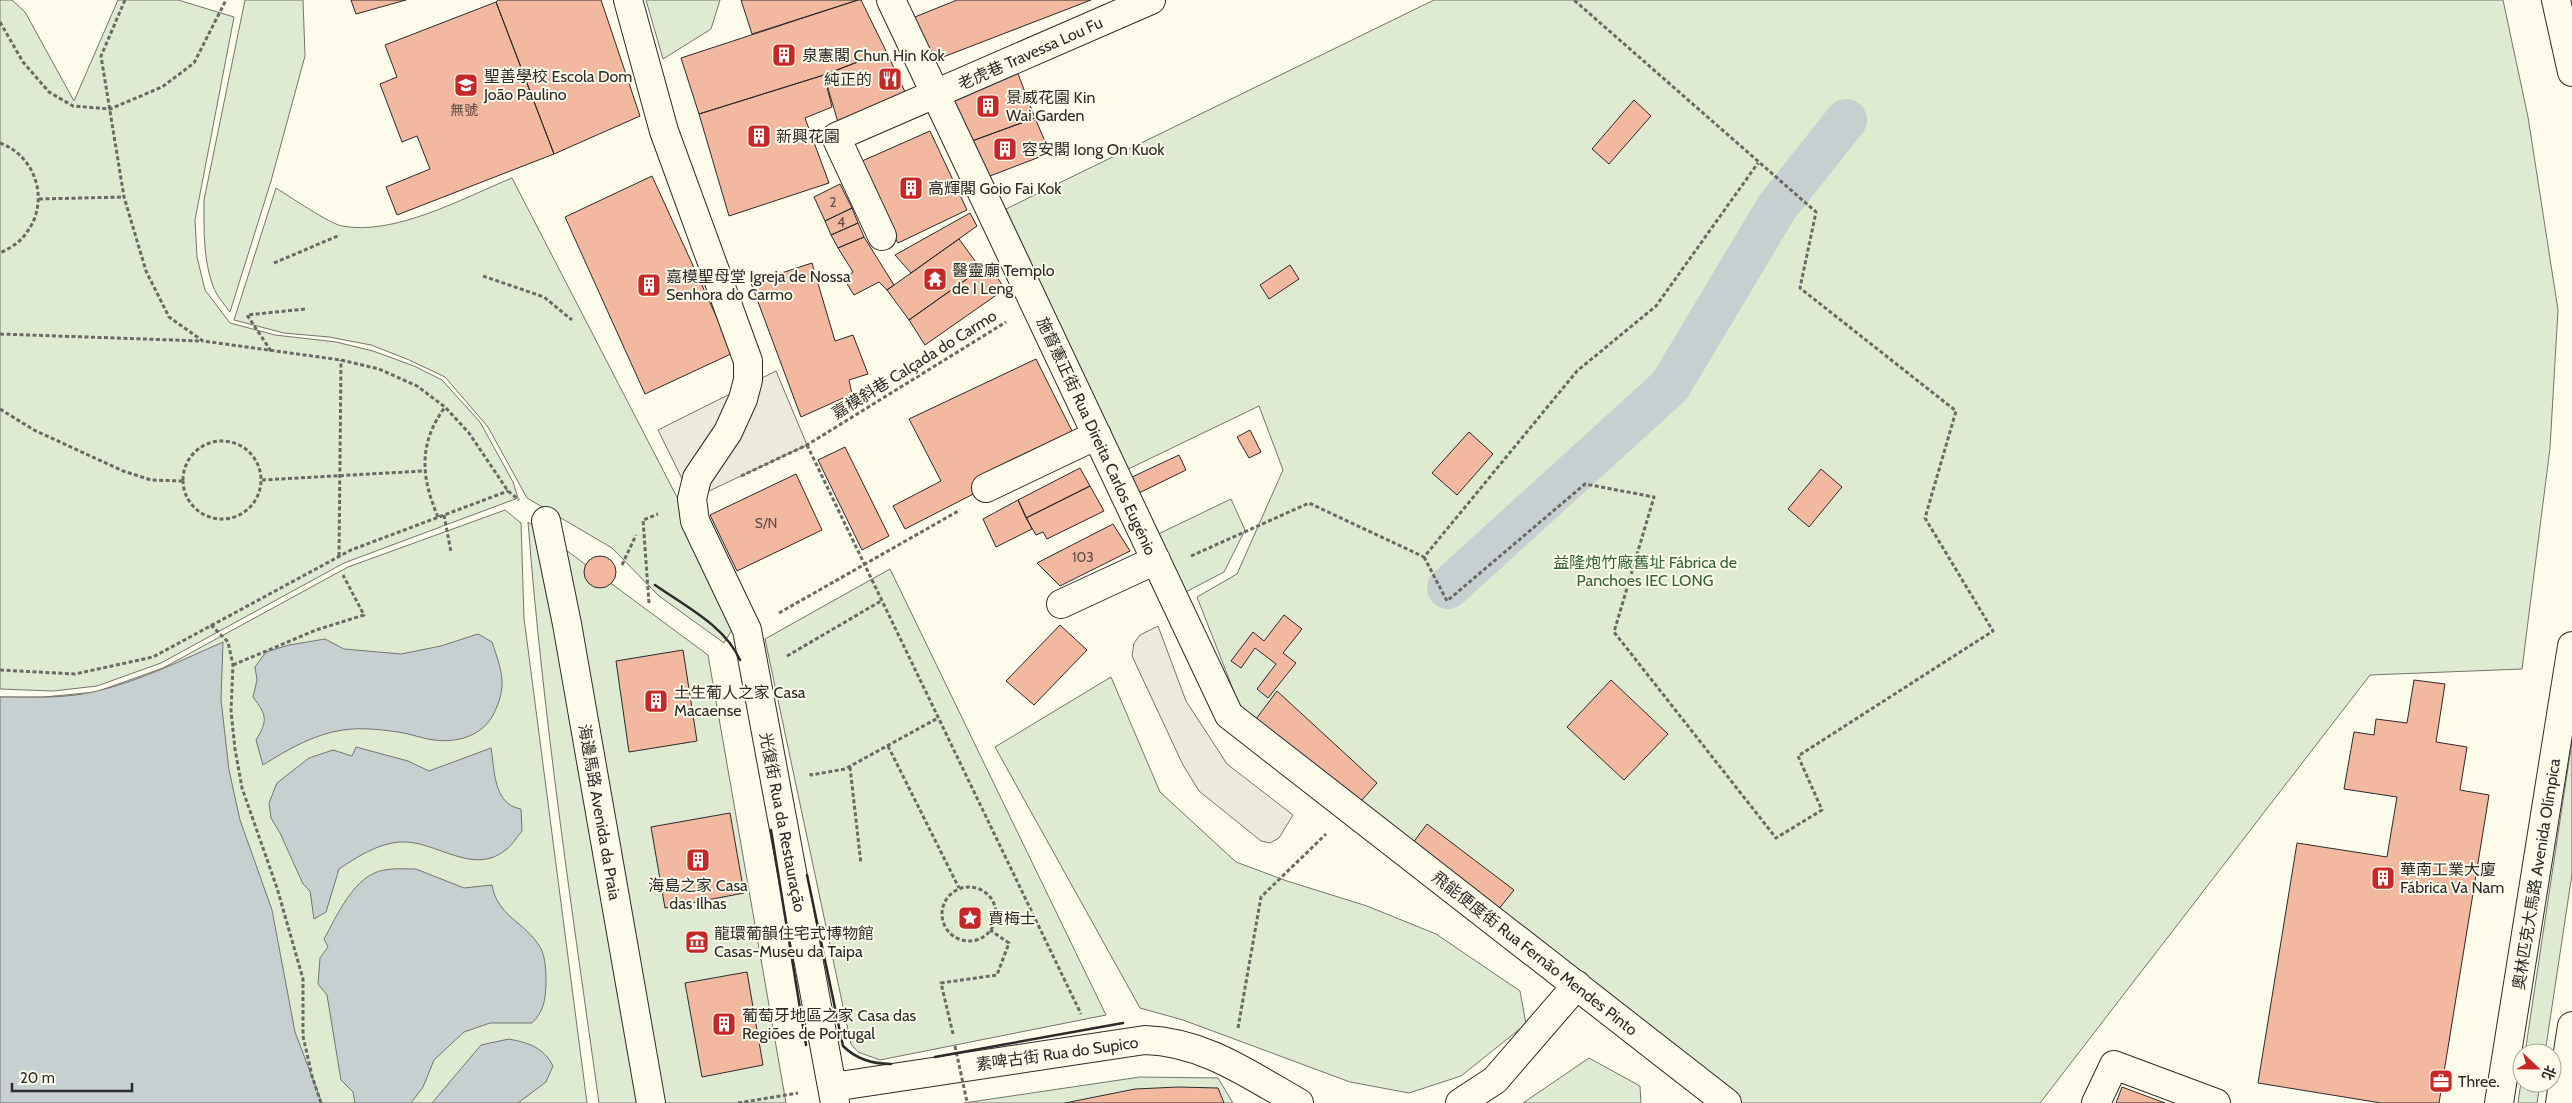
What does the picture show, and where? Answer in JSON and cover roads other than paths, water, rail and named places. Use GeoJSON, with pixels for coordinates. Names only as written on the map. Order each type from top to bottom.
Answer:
{"type":"FeatureCollection","features":[{"type":"Feature","properties":{"kind":"street","name":"光復街 Rua da Restauração"},"geometry":{"type":"LineString","coordinates":[[628,0],[664,131],[748,360],[748,380],[743,399],[728,432],[697,478],[692,500],[695,521],[748,630],[834,1095]]}},
{"type":"Feature","properties":{"kind":"street","name":"施督憲正街 Rua Direita Carlos Eugénio"},"geometry":{"type":"LineString","coordinates":[[891,0],[1229,715],[1346,807]]}},
{"type":"Feature","properties":{"kind":"street","name":"老虎巷 Travessa Lou Fu"},"geometry":{"type":"LineString","coordinates":[[882,236],[836,137],[1151,0]]}},
{"type":"Feature","properties":{"kind":"street"},"geometry":{"type":"LineString","coordinates":[[2556,0],[2572,72]]}},
{"type":"Feature","properties":{"kind":"street"},"geometry":{"type":"LineString","coordinates":[[977,497],[1097,435]]}},
{"type":"Feature","properties":{"kind":"street","name":"海邊馬路 Avenida da Praia"},"geometry":{"type":"LineString","coordinates":[[546,521],[567,624],[651,1103]]}},
{"type":"Feature","properties":{"kind":"street"},"geometry":{"type":"LineString","coordinates":[[1061,604],[1158,565]]}},
{"type":"Feature","properties":{"kind":"street","name":"奧林匹克大馬路 Avenida Olímpica"},"geometry":{"type":"LineString","coordinates":[[2499,1103],[2572,646]]}},
{"type":"Feature","properties":{"kind":"street","name":"飛能便度街 Rua Fernão Mendes Pinto"},"geometry":{"type":"LineString","coordinates":[[1346,807],[1727,1103]]}},
{"type":"Feature","properties":{"kind":"street"},"geometry":{"type":"LineString","coordinates":[[1460,1103],[1495,1080],[1577,985]]}},
{"type":"Feature","properties":{"kind":"street"},"geometry":{"type":"LineString","coordinates":[[2560,1103],[2572,1026]]}},
{"type":"Feature","properties":{"kind":"street","name":"素啤古街 Rua do Supico"},"geometry":{"type":"LineString","coordinates":[[834,1095],[1096,1045],[1138,1040],[1164,1040],[1195,1047],[1218,1057],[1299,1103]]}},
{"type":"Feature","properties":{"kind":"street"},"geometry":{"type":"LineString","coordinates":[[2096,1103],[2114,1065],[2216,1103]]}},
{"type":"Feature","properties":{"kind":"street"},"geometry":{"type":"LineString","coordinates":[[2564,1076],[2566,1103]]}},
{"type":"Feature","properties":{"kind":"waterway"},"geometry":{"type":"LineString","coordinates":[[1448,588],[1670,386],[1777,207],[1846,120]]}},
{"type":"Feature","properties":{"kind":"place","name":"泉憲閣 Chun Hin Kok"},"geometry":{"type":"Point","coordinates":[784,55]}},
{"type":"Feature","properties":{"kind":"place","name":"純正的"},"geometry":{"type":"Point","coordinates":[890,79]}},
{"type":"Feature","properties":{"kind":"place","name":"聖善學校 Escola Dom João Paulino"},"geometry":{"type":"Point","coordinates":[466,85]}},
{"type":"Feature","properties":{"kind":"place","name":"景威花園 Kin Wai Garden"},"geometry":{"type":"Point","coordinates":[988,106]}},
{"type":"Feature","properties":{"kind":"place","name":"新興花園"},"geometry":{"type":"Point","coordinates":[759,136]}},
{"type":"Feature","properties":{"kind":"place","name":"容安閣 Iong On Kuok"},"geometry":{"type":"Point","coordinates":[1005,149]}},
{"type":"Feature","properties":{"kind":"place","name":"高輝閣 Goio Fai Kok"},"geometry":{"type":"Point","coordinates":[911,188]}},
{"type":"Feature","properties":{"kind":"place","name":"醫靈廟 Templo de I Leng"},"geometry":{"type":"Point","coordinates":[935,279]}},
{"type":"Feature","properties":{"kind":"place","name":"嘉模聖母堂 Igreja de Nossa Senhora do Carmo"},"geometry":{"type":"Point","coordinates":[649,285]}},
{"type":"Feature","properties":{"kind":"place","name":"土生葡人之家 Casa Macaense"},"geometry":{"type":"Point","coordinates":[656,701]}},
{"type":"Feature","properties":{"kind":"place","name":"海島之家 Casa das Ilhas"},"geometry":{"type":"Point","coordinates":[698,860]}},
{"type":"Feature","properties":{"kind":"place","name":"華南工業大廈 Fábrica Va Nam"},"geometry":{"type":"Point","coordinates":[2383,878]}},
{"type":"Feature","properties":{"kind":"place","name":"賈梅士"},"geometry":{"type":"Point","coordinates":[970,918]}},
{"type":"Feature","properties":{"kind":"place","name":"龍環葡韻住宅式博物館 Casas-Museu da Taipa"},"geometry":{"type":"Point","coordinates":[697,942]}},
{"type":"Feature","properties":{"kind":"place","name":"葡萄牙地區之家 Casa das Regiões de Portugal"},"geometry":{"type":"Point","coordinates":[724,1024]}},
{"type":"Feature","properties":{"kind":"place","name":"Three."},"geometry":{"type":"Point","coordinates":[2441,1081]}},
{"type":"Feature","properties":{"kind":"park label","name":"益隆炮竹廠舊址 Fábrica de Panchoes IEC LONG"},"geometry":{"type":"Point","coordinates":[1645,571]}}]}
